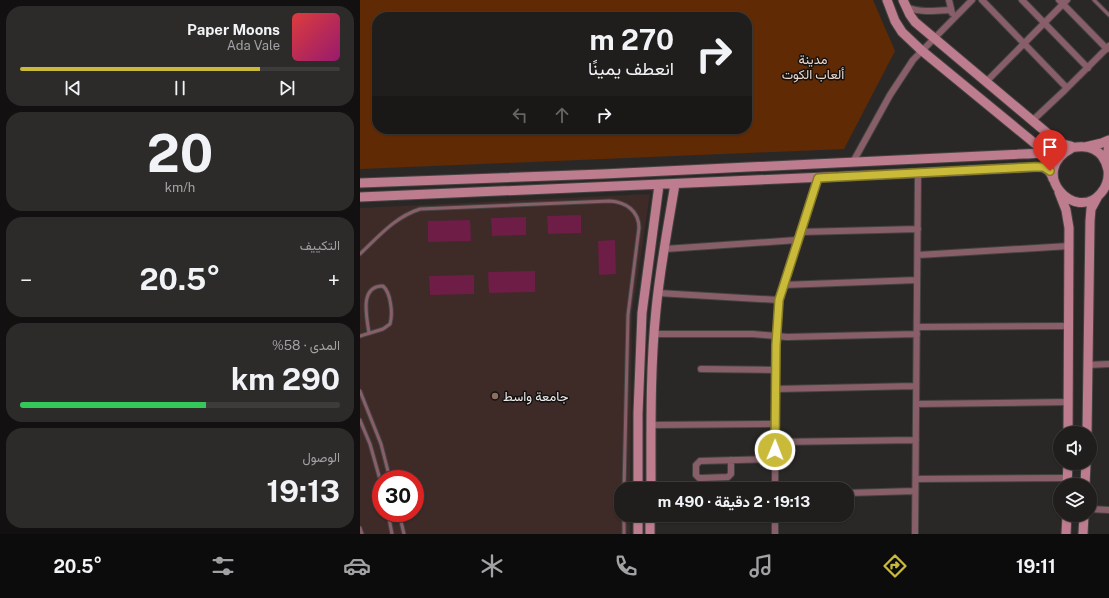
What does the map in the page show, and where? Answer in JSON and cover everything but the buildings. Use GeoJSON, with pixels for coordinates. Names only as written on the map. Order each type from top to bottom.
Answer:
{"type":"FeatureCollection","features":[{"type":"Feature","properties":{"kind":"street"},"geometry":{"type":"LineString","coordinates":[[887,0],[895,21],[902,32],[921,50],[1044,152],[1050,163],[1053,176],[1068,217],[1068,426]]}},
{"type":"Feature","properties":{"kind":"street"},"geometry":{"type":"LineString","coordinates":[[949,0],[954,18]]}},
{"type":"Feature","properties":{"kind":"street"},"geometry":{"type":"LineString","coordinates":[[853,162],[897,83],[913,60],[921,50],[972,0]]}},
{"type":"Feature","properties":{"kind":"street"},"geometry":{"type":"LineString","coordinates":[[982,0],[1067,88]]}},
{"type":"Feature","properties":{"kind":"street"},"geometry":{"type":"LineString","coordinates":[[1022,0],[1088,68]]}},
{"type":"Feature","properties":{"kind":"street"},"geometry":{"type":"LineString","coordinates":[[986,82],[1044,24],[1063,1],[1108,47],[1032,121]]}},
{"type":"Feature","properties":{"kind":"street"},"geometry":{"type":"LineString","coordinates":[[904,3],[913,10],[951,10]]}},
{"type":"Feature","properties":{"kind":"street"},"geometry":{"type":"LineString","coordinates":[[904,3],[912,19],[1032,121],[1058,142],[1065,145],[1093,149],[1100,154],[1108,168]]}},
{"type":"Feature","properties":{"kind":"street"},"geometry":{"type":"LineString","coordinates":[[1026,154],[1037,150],[1036,146],[1030,140]]}},
{"type":"Feature","properties":{"kind":"street"},"geometry":{"type":"LineString","coordinates":[[1053,176],[1047,169],[1041,167],[918,174],[364,197],[364,183],[603,174],[1026,154],[1079,147],[1102,143],[1109,140]]}},
{"type":"Feature","properties":{"kind":"street"},"geometry":{"type":"LineString","coordinates":[[1109,146],[1106,159],[1109,189]]}},
{"type":"Feature","properties":{"kind":"street"},"geometry":{"type":"LineString","coordinates":[[1053,176],[1055,164],[1059,157],[1065,152],[1079,147]]}},
{"type":"Feature","properties":{"kind":"street"},"geometry":{"type":"LineString","coordinates":[[915,534],[918,174]]}},
{"type":"Feature","properties":{"kind":"street"},"geometry":{"type":"LineString","coordinates":[[775,482],[776,370],[779,300],[818,178]]}},
{"type":"Feature","properties":{"kind":"street"},"geometry":{"type":"LineString","coordinates":[[1087,426],[1090,214],[1093,204],[1105,187],[1108,178]]}},
{"type":"Feature","properties":{"kind":"street"},"geometry":{"type":"LineString","coordinates":[[651,482],[655,334],[658,293],[675,184]]}},
{"type":"Feature","properties":{"kind":"street"},"geometry":{"type":"LineString","coordinates":[[638,482],[638,412],[642,313],[659,185]]}},
{"type":"Feature","properties":{"kind":"street"},"geometry":{"type":"LineString","coordinates":[[1059,191],[1074,201],[1083,202],[1092,200],[1100,195]]}},
{"type":"Feature","properties":{"kind":"street"},"geometry":{"type":"LineString","coordinates":[[800,232],[918,229]]}},
{"type":"Feature","properties":{"kind":"street"},"geometry":{"type":"LineString","coordinates":[[665,249],[797,240]]}},
{"type":"Feature","properties":{"kind":"street"},"geometry":{"type":"LineString","coordinates":[[918,255],[1069,246]]}},
{"type":"Feature","properties":{"kind":"street"},"geometry":{"type":"LineString","coordinates":[[783,285],[917,280]]}},
{"type":"Feature","properties":{"kind":"street"},"geometry":{"type":"LineString","coordinates":[[658,293],[779,300]]}},
{"type":"Feature","properties":{"kind":"street"},"geometry":{"type":"LineString","coordinates":[[655,334],[753,334],[787,337],[917,330],[1069,326]]}},
{"type":"Feature","properties":{"kind":"street"},"geometry":{"type":"LineString","coordinates":[[1087,365],[1109,364]]}},
{"type":"Feature","properties":{"kind":"street"},"geometry":{"type":"LineString","coordinates":[[701,370],[776,370]]}},
{"type":"Feature","properties":{"kind":"street"},"geometry":{"type":"LineString","coordinates":[[776,389],[916,386]]}},
{"type":"Feature","properties":{"kind":"street"},"geometry":{"type":"LineString","coordinates":[[916,404],[1068,402]]}},
{"type":"Feature","properties":{"kind":"street"},"geometry":{"type":"LineString","coordinates":[[652,425],[776,424]]}},
{"type":"Feature","properties":{"kind":"street"},"geometry":{"type":"LineString","coordinates":[[775,442],[916,440]]}},
{"type":"Feature","properties":{"kind":"street"},"geometry":{"type":"LineString","coordinates":[[731,460],[731,474],[728,477],[702,478],[697,477],[696,475],[696,467],[698,462],[731,460],[775,459]]}},
{"type":"Feature","properties":{"kind":"street"},"geometry":{"type":"LineString","coordinates":[[916,479],[1053,481]]}},
{"type":"Feature","properties":{"kind":"street"},"geometry":{"type":"LineString","coordinates":[[854,493],[915,491]]}},
{"type":"Feature","properties":{"kind":"street"},"geometry":{"type":"LineString","coordinates":[[1097,510],[1109,510]]}},
{"type":"Feature","properties":{"kind":"street"},"geometry":{"type":"LineString","coordinates":[[638,522],[638,534]]}},
{"type":"Feature","properties":{"kind":"street"},"geometry":{"type":"LineString","coordinates":[[650,522],[650,534]]}},
{"type":"Feature","properties":{"kind":"street"},"geometry":{"type":"LineString","coordinates":[[775,522],[775,534]]}},
{"type":"Feature","properties":{"kind":"street"},"geometry":{"type":"LineString","coordinates":[[1066,534],[1067,522]]}},
{"type":"Feature","properties":{"kind":"street"},"geometry":{"type":"LineString","coordinates":[[1083,534],[1084,522]]}},
{"type":"Feature","properties":{"kind":"lane"},"geometry":{"type":"LineString","coordinates":[[1094,0],[1109,15]]}},
{"type":"Feature","properties":{"kind":"lane"},"geometry":{"type":"LineString","coordinates":[[360,254],[393,223],[406,214],[420,209],[610,201],[623,203],[632,210],[639,220],[639,228],[628,315],[624,482]]}},
{"type":"Feature","properties":{"kind":"lane"},"geometry":{"type":"LineString","coordinates":[[360,336],[383,329],[390,324],[392,317],[391,306],[386,289],[382,286],[370,288],[366,291],[363,297],[369,333]]}},
{"type":"Feature","properties":{"kind":"lane"},"geometry":{"type":"LineString","coordinates":[[360,391],[374,424],[387,470]]}},
{"type":"Feature","properties":{"kind":"lane"},"geometry":{"type":"LineString","coordinates":[[360,420],[370,444],[377,470]]}},
{"type":"Feature","properties":{"kind":"lane"},"geometry":{"type":"LineString","coordinates":[[390,522],[392,534]]}},
{"type":"Feature","properties":{"kind":"lane"},"geometry":{"type":"LineString","coordinates":[[401,522],[404,534]]}},
{"type":"Feature","properties":{"kind":"lane"},"geometry":{"type":"LineString","coordinates":[[624,522],[624,534]]}},
{"type":"Feature","properties":{"kind":"lane"},"geometry":{"type":"LineString","coordinates":[[360,528],[362,534]]}},
{"type":"Feature","properties":{"kind":"shaded area","name":"جامعة واسط"},"geometry":{"type":"Polygon","coordinates":[[[650,194],[632,313],[630,482],[614,482],[614,522],[630,522],[630,534],[360,534],[360,208],[650,194]]]}},
{"type":"Feature","properties":{"kind":"green space","name":"مدينة ألعاب الكوت"},"geometry":{"type":"Polygon","coordinates":[[[360,0],[873,0],[895,51],[844,149],[360,169],[360,0]]]}},
{"type":"Feature","properties":{"kind":"place","name":"جامعة واسط"},"geometry":{"type":"Point","coordinates":[495,396]}},
{"type":"Feature","properties":{"kind":"route"},"geometry":{"type":"LineString","coordinates":[[775,450],[776,345],[779,300],[818,178],[1033,167],[1044,167],[1050,171]]}}]}
